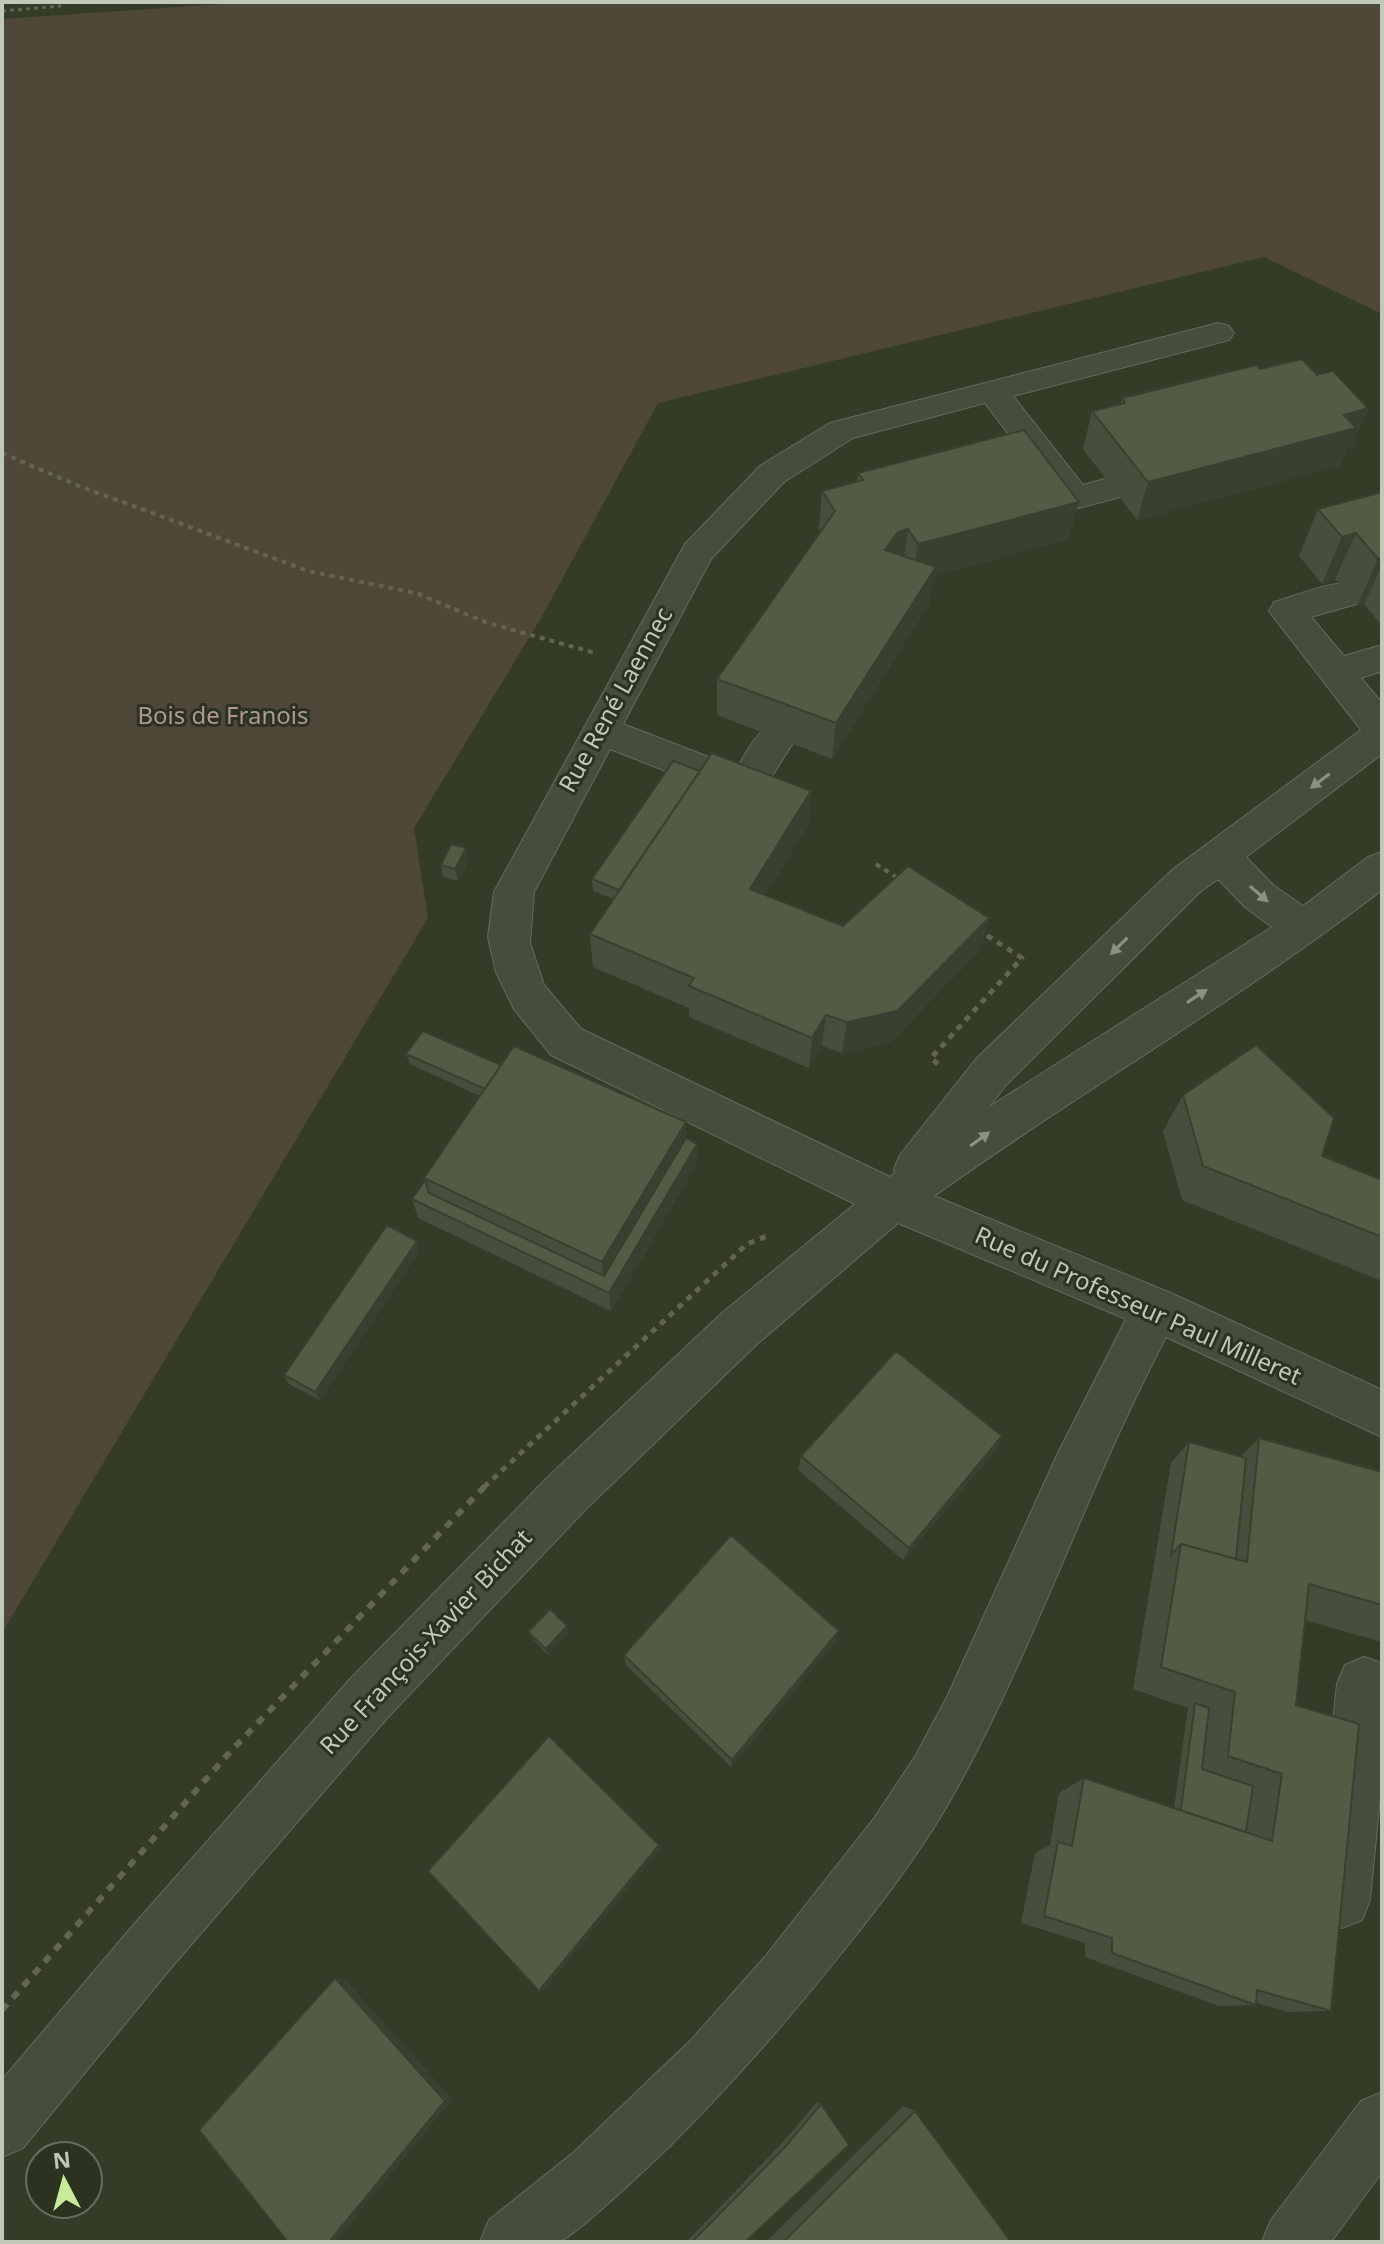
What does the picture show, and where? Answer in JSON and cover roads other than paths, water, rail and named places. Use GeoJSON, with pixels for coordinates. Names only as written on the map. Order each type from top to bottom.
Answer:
{"type":"FeatureCollection","features":[{"type":"Feature","properties":{"kind":"street","name":"Rue René Laennec"},"geometry":{"type":"LineString","coordinates":[[893,1200],[566,1042],[537,1013],[519,980],[509,941],[514,892],[697,552],[772,474],[842,430],[1218,333]]}},
{"type":"Feature","properties":{"kind":"street"},"geometry":{"type":"LineString","coordinates":[[993,392],[1075,498],[1112,488]]}},
{"type":"Feature","properties":{"kind":"street"},"geometry":{"type":"LineString","coordinates":[[893,1200],[991,1072],[1186,881],[1382,732],[1287,611],[1347,594]]}},
{"type":"Feature","properties":{"kind":"street"},"geometry":{"type":"LineString","coordinates":[[1336,672],[1382,658]]}},
{"type":"Feature","properties":{"kind":"street"},"geometry":{"type":"LineString","coordinates":[[600,730],[745,787],[777,738]]}},
{"type":"Feature","properties":{"kind":"street"},"geometry":{"type":"LineString","coordinates":[[1220,856],[1259,896],[1303,928]]}},
{"type":"Feature","properties":{"kind":"street"},"geometry":{"type":"LineString","coordinates":[[893,1200],[1020,1110],[1303,928],[1382,868]]}},
{"type":"Feature","properties":{"kind":"street","name":"Rue du Professeur Paul Milleret"},"geometry":{"type":"LineString","coordinates":[[893,1200],[1156,1309],[1382,1414]]}},
{"type":"Feature","properties":{"kind":"street","name":"Rue François-Xavier Bichat"},"geometry":{"type":"LineString","coordinates":[[2,2127],[150,1949],[370,1697],[568,1492],[693,1372],[739,1329],[893,1200]]}},
{"type":"Feature","properties":{"kind":"street"},"geometry":{"type":"LineString","coordinates":[[511,2242],[664,2112],[781,1984],[880,1861],[934,1775],[980,1688],[1050,1526],[1121,1375],[1156,1309]]}},
{"type":"Feature","properties":{"kind":"street"},"geometry":{"type":"LineString","coordinates":[[1342,1900],[1364,1684],[1382,1690]]}},
{"type":"Feature","properties":{"kind":"street"},"geometry":{"type":"LineString","coordinates":[[1293,2242],[1382,2122]]}},
{"type":"Feature","properties":{"kind":"park label","name":"Bois de Franois"},"geometry":{"type":"Point","coordinates":[223,716]}}]}
